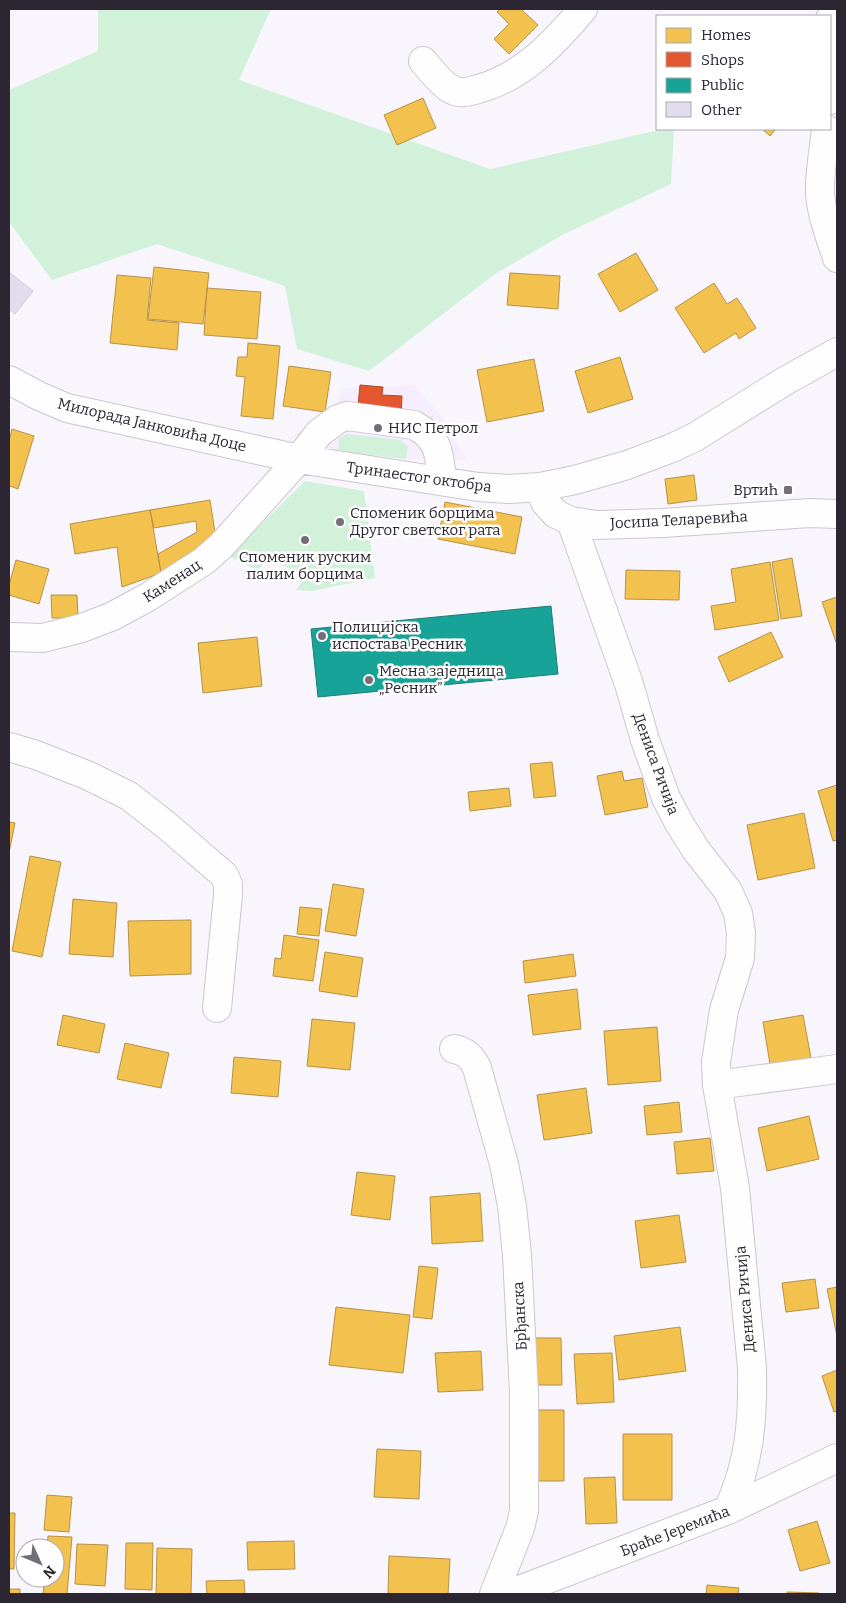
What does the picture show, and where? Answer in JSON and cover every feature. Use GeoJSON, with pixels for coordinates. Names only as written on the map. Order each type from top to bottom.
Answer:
{"type":"FeatureCollection","features":[{"type":"Feature","properties":{"kind":"street"},"geometry":{"type":"LineString","coordinates":[[423,61],[449,88],[463,93],[485,87],[516,72],[538,57],[559,37],[583,9]]}},
{"type":"Feature","properties":{"kind":"street"},"geometry":{"type":"LineString","coordinates":[[826,130],[820,195],[826,226],[837,258]]}},
{"type":"Feature","properties":{"kind":"street","name":"Тринаестог октобра"},"geometry":{"type":"LineString","coordinates":[[299,459],[478,487],[509,489],[540,487],[575,480],[627,465],[672,448],[694,437],[785,381],[837,352]]}},
{"type":"Feature","properties":{"kind":"street","name":"Милорада Јанковића Доце"},"geometry":{"type":"LineString","coordinates":[[9,380],[67,408],[299,459]]}},
{"type":"Feature","properties":{"kind":"street","name":"Каменац"},"geometry":{"type":"LineString","coordinates":[[9,637],[43,638],[82,628],[113,616],[148,597],[204,561],[221,546],[299,459],[319,433],[338,419],[346,416],[414,425],[429,435],[434,441],[440,459],[442,480]]}},
{"type":"Feature","properties":{"kind":"street","name":"Јосипа Теларевића"},"geometry":{"type":"LineString","coordinates":[[540,487],[545,502],[556,514],[572,522],[597,525],[663,523],[810,513],[837,514]]}},
{"type":"Feature","properties":{"kind":"street","name":"Дениса Ричија"},"geometry":{"type":"LineString","coordinates":[[572,522],[666,798],[696,850],[728,891],[738,913],[741,933],[740,958],[724,1010],[716,1062],[717,1085],[735,1188],[752,1368],[751,1431],[738,1489],[728,1510]]}},
{"type":"Feature","properties":{"kind":"street"},"geometry":{"type":"LineString","coordinates":[[9,747],[36,755],[89,776],[129,796],[224,875],[228,884],[228,895],[217,1008]]}},
{"type":"Feature","properties":{"kind":"street","name":"Брђанска"},"geometry":{"type":"LineString","coordinates":[[454,1049],[467,1053],[478,1068],[504,1164],[512,1206],[517,1255],[524,1392],[524,1512],[520,1528],[494,1594]]}},
{"type":"Feature","properties":{"kind":"street"},"geometry":{"type":"LineString","coordinates":[[717,1085],[837,1069]]}},
{"type":"Feature","properties":{"kind":"street","name":"Браће Јеремића"},"geometry":{"type":"LineString","coordinates":[[508,1594],[728,1510],[837,1458]]}},
{"type":"Feature","properties":{"kind":"shaded area","name":"НИС Петрол"},"geometry":{"type":"Polygon","coordinates":[[[414,385],[443,418],[467,460],[406,459],[338,451],[289,438],[335,411],[341,389],[414,385]]]}},
{"type":"Feature","properties":{"kind":"green space"},"geometry":{"type":"Polygon","coordinates":[[[98,9],[271,9],[239,80],[490,169],[659,130],[674,130],[671,184],[564,234],[495,274],[369,371],[297,349],[285,286],[157,244],[52,280],[9,222],[9,90],[98,51],[98,9]]]}},
{"type":"Feature","properties":{"kind":"green space"},"geometry":{"type":"Polygon","coordinates":[[[347,434],[400,440],[408,446],[406,459],[338,451],[339,438],[347,434]]]}},
{"type":"Feature","properties":{"kind":"green space"},"geometry":{"type":"Polygon","coordinates":[[[305,481],[364,491],[375,578],[312,591],[296,590],[306,577],[268,558],[258,571],[229,556],[305,481]]]}},
{"type":"Feature","properties":{"kind":"building: Homes"},"geometry":{"type":"Polygon","coordinates":[[[500,9],[521,9],[538,25],[509,54],[494,39],[509,24],[497,12],[500,9]]]}},
{"type":"Feature","properties":{"kind":"building: Homes"},"geometry":{"type":"Polygon","coordinates":[[[423,98],[436,128],[397,145],[384,115],[423,98]]]}},
{"type":"Feature","properties":{"kind":"building: Homes"},"geometry":{"type":"Polygon","coordinates":[[[763,130],[775,130],[770,136],[763,130]]]}},
{"type":"Feature","properties":{"kind":"building: Homes"},"geometry":{"type":"Polygon","coordinates":[[[636,253],[658,290],[620,312],[598,274],[636,253]]]}},
{"type":"Feature","properties":{"kind":"building: Homes"},"geometry":{"type":"Polygon","coordinates":[[[154,267],[209,273],[203,324],[148,319],[154,267]]]}},
{"type":"Feature","properties":{"kind":"building: Homes"},"geometry":{"type":"Polygon","coordinates":[[[510,273],[560,276],[558,309],[507,305],[510,273]]]}},
{"type":"Feature","properties":{"kind":"building: Homes"},"geometry":{"type":"Polygon","coordinates":[[[117,275],[151,278],[147,320],[179,323],[177,350],[110,343],[117,275]]]}},
{"type":"Feature","properties":{"kind":"building: Homes"},"geometry":{"type":"Polygon","coordinates":[[[714,283],[727,304],[737,298],[756,328],[739,339],[736,333],[704,353],[675,308],[714,283]]]}},
{"type":"Feature","properties":{"kind":"building: Homes"},"geometry":{"type":"Polygon","coordinates":[[[207,288],[261,292],[257,339],[204,335],[207,288]]]}},
{"type":"Feature","properties":{"kind":"building: Homes"},"geometry":{"type":"Polygon","coordinates":[[[248,343],[280,346],[273,419],[241,416],[245,377],[236,376],[238,357],[247,357],[248,343]]]}},
{"type":"Feature","properties":{"kind":"building: Homes"},"geometry":{"type":"Polygon","coordinates":[[[620,357],[633,399],[588,413],[575,371],[620,357]]]}},
{"type":"Feature","properties":{"kind":"building: Homes"},"geometry":{"type":"Polygon","coordinates":[[[534,359],[544,411],[487,422],[477,370],[534,359]]]}},
{"type":"Feature","properties":{"kind":"building: Homes"},"geometry":{"type":"Polygon","coordinates":[[[289,366],[331,372],[325,412],[283,406],[289,366]]]}},
{"type":"Feature","properties":{"kind":"building: Homes"},"geometry":{"type":"Polygon","coordinates":[[[12,429],[34,436],[18,489],[10,486],[9,489],[9,441],[12,429]]]}},
{"type":"Feature","properties":{"kind":"building: Homes"},"geometry":{"type":"Polygon","coordinates":[[[694,475],[697,500],[668,504],[665,479],[694,475]]]}},
{"type":"Feature","properties":{"kind":"building: Homes"},"geometry":{"type":"Polygon","coordinates":[[[210,500],[216,539],[161,573],[158,554],[197,532],[196,521],[154,528],[150,510],[210,500]]]}},
{"type":"Feature","properties":{"kind":"building: Homes"},"geometry":{"type":"Polygon","coordinates":[[[445,502],[522,517],[515,554],[438,539],[445,502]]]}},
{"type":"Feature","properties":{"kind":"building: Homes"},"geometry":{"type":"Polygon","coordinates":[[[150,510],[161,573],[122,587],[117,547],[75,554],[70,524],[150,510]]]}},
{"type":"Feature","properties":{"kind":"building: Homes"},"geometry":{"type":"Polygon","coordinates":[[[792,558],[802,616],[781,619],[772,562],[792,558]]]}},
{"type":"Feature","properties":{"kind":"building: Homes"},"geometry":{"type":"Polygon","coordinates":[[[16,560],[49,569],[39,604],[9,595],[9,585],[16,560]]]}},
{"type":"Feature","properties":{"kind":"building: Homes"},"geometry":{"type":"Polygon","coordinates":[[[770,562],[779,620],[715,630],[711,606],[736,602],[731,569],[770,562]]]}},
{"type":"Feature","properties":{"kind":"building: Homes"},"geometry":{"type":"Polygon","coordinates":[[[626,570],[680,571],[679,600],[625,599],[626,570]]]}},
{"type":"Feature","properties":{"kind":"building: Homes"},"geometry":{"type":"Polygon","coordinates":[[[51,595],[77,595],[78,618],[52,618],[51,595]]]}},
{"type":"Feature","properties":{"kind":"building: Homes"},"geometry":{"type":"Polygon","coordinates":[[[837,597],[837,645],[822,602],[837,597]]]}},
{"type":"Feature","properties":{"kind":"building: Homes"},"geometry":{"type":"Polygon","coordinates":[[[771,632],[783,657],[729,682],[718,657],[771,632]]]}},
{"type":"Feature","properties":{"kind":"building: Homes"},"geometry":{"type":"Polygon","coordinates":[[[257,637],[262,686],[203,693],[198,643],[257,637]]]}},
{"type":"Feature","properties":{"kind":"building: Homes"},"geometry":{"type":"Polygon","coordinates":[[[552,762],[556,796],[534,798],[530,764],[552,762]]]}},
{"type":"Feature","properties":{"kind":"building: Homes"},"geometry":{"type":"Polygon","coordinates":[[[622,771],[624,781],[642,778],[648,807],[605,815],[597,776],[622,771]]]}},
{"type":"Feature","properties":{"kind":"building: Homes"},"geometry":{"type":"Polygon","coordinates":[[[837,785],[837,840],[833,841],[818,791],[837,785]]]}},
{"type":"Feature","properties":{"kind":"building: Homes"},"geometry":{"type":"Polygon","coordinates":[[[509,788],[511,806],[470,811],[468,792],[509,788]]]}},
{"type":"Feature","properties":{"kind":"building: Homes"},"geometry":{"type":"Polygon","coordinates":[[[804,813],[815,868],[758,880],[747,825],[804,813]]]}},
{"type":"Feature","properties":{"kind":"building: Homes"},"geometry":{"type":"Polygon","coordinates":[[[9,822],[15,823],[9,853],[9,822]]]}},
{"type":"Feature","properties":{"kind":"building: Homes"},"geometry":{"type":"Polygon","coordinates":[[[30,856],[61,862],[42,957],[12,951],[30,856]]]}},
{"type":"Feature","properties":{"kind":"building: Homes"},"geometry":{"type":"Polygon","coordinates":[[[333,884],[364,889],[356,936],[325,931],[333,884]]]}},
{"type":"Feature","properties":{"kind":"building: Homes"},"geometry":{"type":"Polygon","coordinates":[[[73,899],[117,903],[113,957],[69,954],[73,899]]]}},
{"type":"Feature","properties":{"kind":"building: Homes"},"geometry":{"type":"Polygon","coordinates":[[[300,907],[322,909],[319,936],[297,934],[300,907]]]}},
{"type":"Feature","properties":{"kind":"building: Homes"},"geometry":{"type":"Polygon","coordinates":[[[191,920],[191,974],[130,976],[128,921],[191,920]]]}},
{"type":"Feature","properties":{"kind":"building: Homes"},"geometry":{"type":"Polygon","coordinates":[[[284,935],[319,940],[313,981],[273,976],[275,958],[281,959],[284,935]]]}},
{"type":"Feature","properties":{"kind":"building: Homes"},"geometry":{"type":"Polygon","coordinates":[[[325,952],[363,958],[357,997],[319,991],[325,952]]]}},
{"type":"Feature","properties":{"kind":"building: Homes"},"geometry":{"type":"Polygon","coordinates":[[[573,954],[576,976],[525,983],[523,961],[573,954]]]}},
{"type":"Feature","properties":{"kind":"building: Homes"},"geometry":{"type":"Polygon","coordinates":[[[577,989],[581,1029],[533,1035],[528,995],[577,989]]]}},
{"type":"Feature","properties":{"kind":"building: Homes"},"geometry":{"type":"Polygon","coordinates":[[[63,1015],[105,1024],[99,1053],[57,1045],[63,1015]]]}},
{"type":"Feature","properties":{"kind":"building: Homes"},"geometry":{"type":"Polygon","coordinates":[[[803,1015],[811,1058],[770,1064],[763,1022],[803,1015]]]}},
{"type":"Feature","properties":{"kind":"building: Homes"},"geometry":{"type":"Polygon","coordinates":[[[312,1019],[355,1023],[350,1070],[307,1066],[312,1019]]]}},
{"type":"Feature","properties":{"kind":"building: Homes"},"geometry":{"type":"Polygon","coordinates":[[[657,1027],[661,1081],[608,1085],[604,1031],[657,1027]]]}},
{"type":"Feature","properties":{"kind":"building: Homes"},"geometry":{"type":"Polygon","coordinates":[[[125,1043],[169,1053],[161,1088],[117,1079],[125,1043]]]}},
{"type":"Feature","properties":{"kind":"building: Homes"},"geometry":{"type":"Polygon","coordinates":[[[234,1057],[281,1061],[278,1097],[231,1093],[234,1057]]]}},
{"type":"Feature","properties":{"kind":"building: Homes"},"geometry":{"type":"Polygon","coordinates":[[[586,1088],[592,1133],[544,1140],[537,1095],[586,1088]]]}},
{"type":"Feature","properties":{"kind":"building: Homes"},"geometry":{"type":"Polygon","coordinates":[[[679,1102],[682,1132],[647,1135],[644,1106],[679,1102]]]}},
{"type":"Feature","properties":{"kind":"building: Homes"},"geometry":{"type":"Polygon","coordinates":[[[809,1116],[819,1159],[767,1171],[758,1128],[809,1116]]]}},
{"type":"Feature","properties":{"kind":"building: Homes"},"geometry":{"type":"Polygon","coordinates":[[[710,1138],[714,1171],[677,1174],[674,1142],[710,1138]]]}},
{"type":"Feature","properties":{"kind":"building: Homes"},"geometry":{"type":"Polygon","coordinates":[[[357,1172],[395,1176],[390,1220],[351,1215],[357,1172]]]}},
{"type":"Feature","properties":{"kind":"building: Homes"},"geometry":{"type":"Polygon","coordinates":[[[480,1193],[483,1241],[432,1244],[430,1197],[480,1193]]]}},
{"type":"Feature","properties":{"kind":"building: Homes"},"geometry":{"type":"Polygon","coordinates":[[[679,1215],[686,1262],[641,1268],[635,1221],[679,1215]]]}},
{"type":"Feature","properties":{"kind":"building: Homes"},"geometry":{"type":"Polygon","coordinates":[[[419,1266],[438,1268],[432,1319],[413,1317],[419,1266]]]}},
{"type":"Feature","properties":{"kind":"building: Homes"},"geometry":{"type":"Polygon","coordinates":[[[815,1279],[819,1308],[786,1312],[782,1283],[815,1279]]]}},
{"type":"Feature","properties":{"kind":"building: Homes"},"geometry":{"type":"Polygon","coordinates":[[[837,1287],[837,1336],[827,1289],[837,1287]]]}},
{"type":"Feature","properties":{"kind":"building: Homes"},"geometry":{"type":"Polygon","coordinates":[[[336,1307],[410,1315],[403,1373],[329,1365],[336,1307]]]}},
{"type":"Feature","properties":{"kind":"building: Homes"},"geometry":{"type":"Polygon","coordinates":[[[680,1327],[686,1371],[619,1380],[614,1336],[680,1327]]]}},
{"type":"Feature","properties":{"kind":"building: Homes"},"geometry":{"type":"Polygon","coordinates":[[[533,1338],[561,1338],[562,1385],[533,1385],[533,1338]]]}},
{"type":"Feature","properties":{"kind":"building: Homes"},"geometry":{"type":"Polygon","coordinates":[[[481,1351],[483,1390],[438,1392],[435,1353],[481,1351]]]}},
{"type":"Feature","properties":{"kind":"building: Homes"},"geometry":{"type":"Polygon","coordinates":[[[612,1353],[614,1402],[577,1404],[574,1354],[612,1353]]]}},
{"type":"Feature","properties":{"kind":"building: Homes"},"geometry":{"type":"Polygon","coordinates":[[[837,1370],[837,1411],[834,1412],[822,1376],[837,1370]]]}},
{"type":"Feature","properties":{"kind":"building: Homes"},"geometry":{"type":"Polygon","coordinates":[[[534,1410],[564,1410],[564,1481],[535,1481],[534,1410]]]}},
{"type":"Feature","properties":{"kind":"building: Homes"},"geometry":{"type":"Polygon","coordinates":[[[623,1434],[672,1434],[672,1500],[623,1500],[623,1434]]]}},
{"type":"Feature","properties":{"kind":"building: Homes"},"geometry":{"type":"Polygon","coordinates":[[[377,1449],[421,1451],[419,1499],[374,1497],[377,1449]]]}},
{"type":"Feature","properties":{"kind":"building: Homes"},"geometry":{"type":"Polygon","coordinates":[[[615,1477],[617,1523],[586,1524],[584,1478],[615,1477]]]}},
{"type":"Feature","properties":{"kind":"building: Homes"},"geometry":{"type":"Polygon","coordinates":[[[47,1495],[72,1497],[69,1532],[44,1530],[47,1495]]]}},
{"type":"Feature","properties":{"kind":"building: Homes"},"geometry":{"type":"Polygon","coordinates":[[[9,1513],[15,1513],[14,1569],[9,1569],[9,1513]]]}},
{"type":"Feature","properties":{"kind":"building: Homes"},"geometry":{"type":"Polygon","coordinates":[[[817,1521],[830,1563],[800,1571],[788,1530],[817,1521]]]}},
{"type":"Feature","properties":{"kind":"building: Homes"},"geometry":{"type":"Polygon","coordinates":[[[48,1536],[72,1537],[67,1594],[43,1594],[44,1588],[65,1588],[65,1538],[48,1538],[48,1536]]]}},
{"type":"Feature","properties":{"kind":"building: Homes"},"geometry":{"type":"Polygon","coordinates":[[[294,1541],[295,1569],[248,1570],[247,1542],[294,1541]]]}},
{"type":"Feature","properties":{"kind":"building: Homes"},"geometry":{"type":"Polygon","coordinates":[[[126,1543],[153,1543],[152,1590],[125,1589],[126,1543]]]}},
{"type":"Feature","properties":{"kind":"building: Homes"},"geometry":{"type":"Polygon","coordinates":[[[77,1544],[108,1545],[105,1586],[75,1584],[77,1544]]]}},
{"type":"Feature","properties":{"kind":"building: Homes"},"geometry":{"type":"Polygon","coordinates":[[[157,1548],[192,1549],[191,1594],[156,1594],[157,1548]]]}},
{"type":"Feature","properties":{"kind":"building: Homes"},"geometry":{"type":"Polygon","coordinates":[[[389,1556],[450,1559],[448,1594],[388,1594],[389,1556]]]}},
{"type":"Feature","properties":{"kind":"building: Homes"},"geometry":{"type":"Polygon","coordinates":[[[244,1580],[245,1594],[207,1594],[206,1581],[244,1580]]]}},
{"type":"Feature","properties":{"kind":"building: Homes"},"geometry":{"type":"Polygon","coordinates":[[[707,1585],[739,1588],[738,1594],[706,1594],[707,1585]]]}},
{"type":"Feature","properties":{"kind":"building: Homes"},"geometry":{"type":"Polygon","coordinates":[[[9,1589],[20,1589],[20,1594],[9,1594],[9,1589]]]}},
{"type":"Feature","properties":{"kind":"building: Homes"},"geometry":{"type":"Polygon","coordinates":[[[787,1592],[819,1593],[819,1594],[787,1594],[787,1592]]]}},
{"type":"Feature","properties":{"kind":"building: Shops"},"geometry":{"type":"Polygon","coordinates":[[[360,385],[383,387],[382,395],[402,396],[401,416],[378,414],[379,406],[358,405],[360,385]]]}},
{"type":"Feature","properties":{"kind":"building: Public"},"geometry":{"type":"Polygon","coordinates":[[[551,606],[558,674],[318,697],[311,629],[551,606]]]}},
{"type":"Feature","properties":{"kind":"building: Other"},"geometry":{"type":"Polygon","coordinates":[[[9,272],[33,291],[15,314],[9,309],[9,272]]]}},
{"type":"Feature","properties":{"kind":"place","name":"НИС Петрол"},"geometry":{"type":"Point","coordinates":[378,428]}},
{"type":"Feature","properties":{"kind":"place","name":"Вртић"},"geometry":{"type":"Point","coordinates":[788,490]}},
{"type":"Feature","properties":{"kind":"place","name":"Споменик борцима Другог светског рата"},"geometry":{"type":"Point","coordinates":[340,522]}},
{"type":"Feature","properties":{"kind":"place","name":"Споменик руским палим борцима"},"geometry":{"type":"Point","coordinates":[305,540]}},
{"type":"Feature","properties":{"kind":"place","name":"Полицијска испостава Ресник"},"geometry":{"type":"Point","coordinates":[322,636]}},
{"type":"Feature","properties":{"kind":"place","name":"Месна заједница „Ресник”"},"geometry":{"type":"Point","coordinates":[369,680]}}]}
